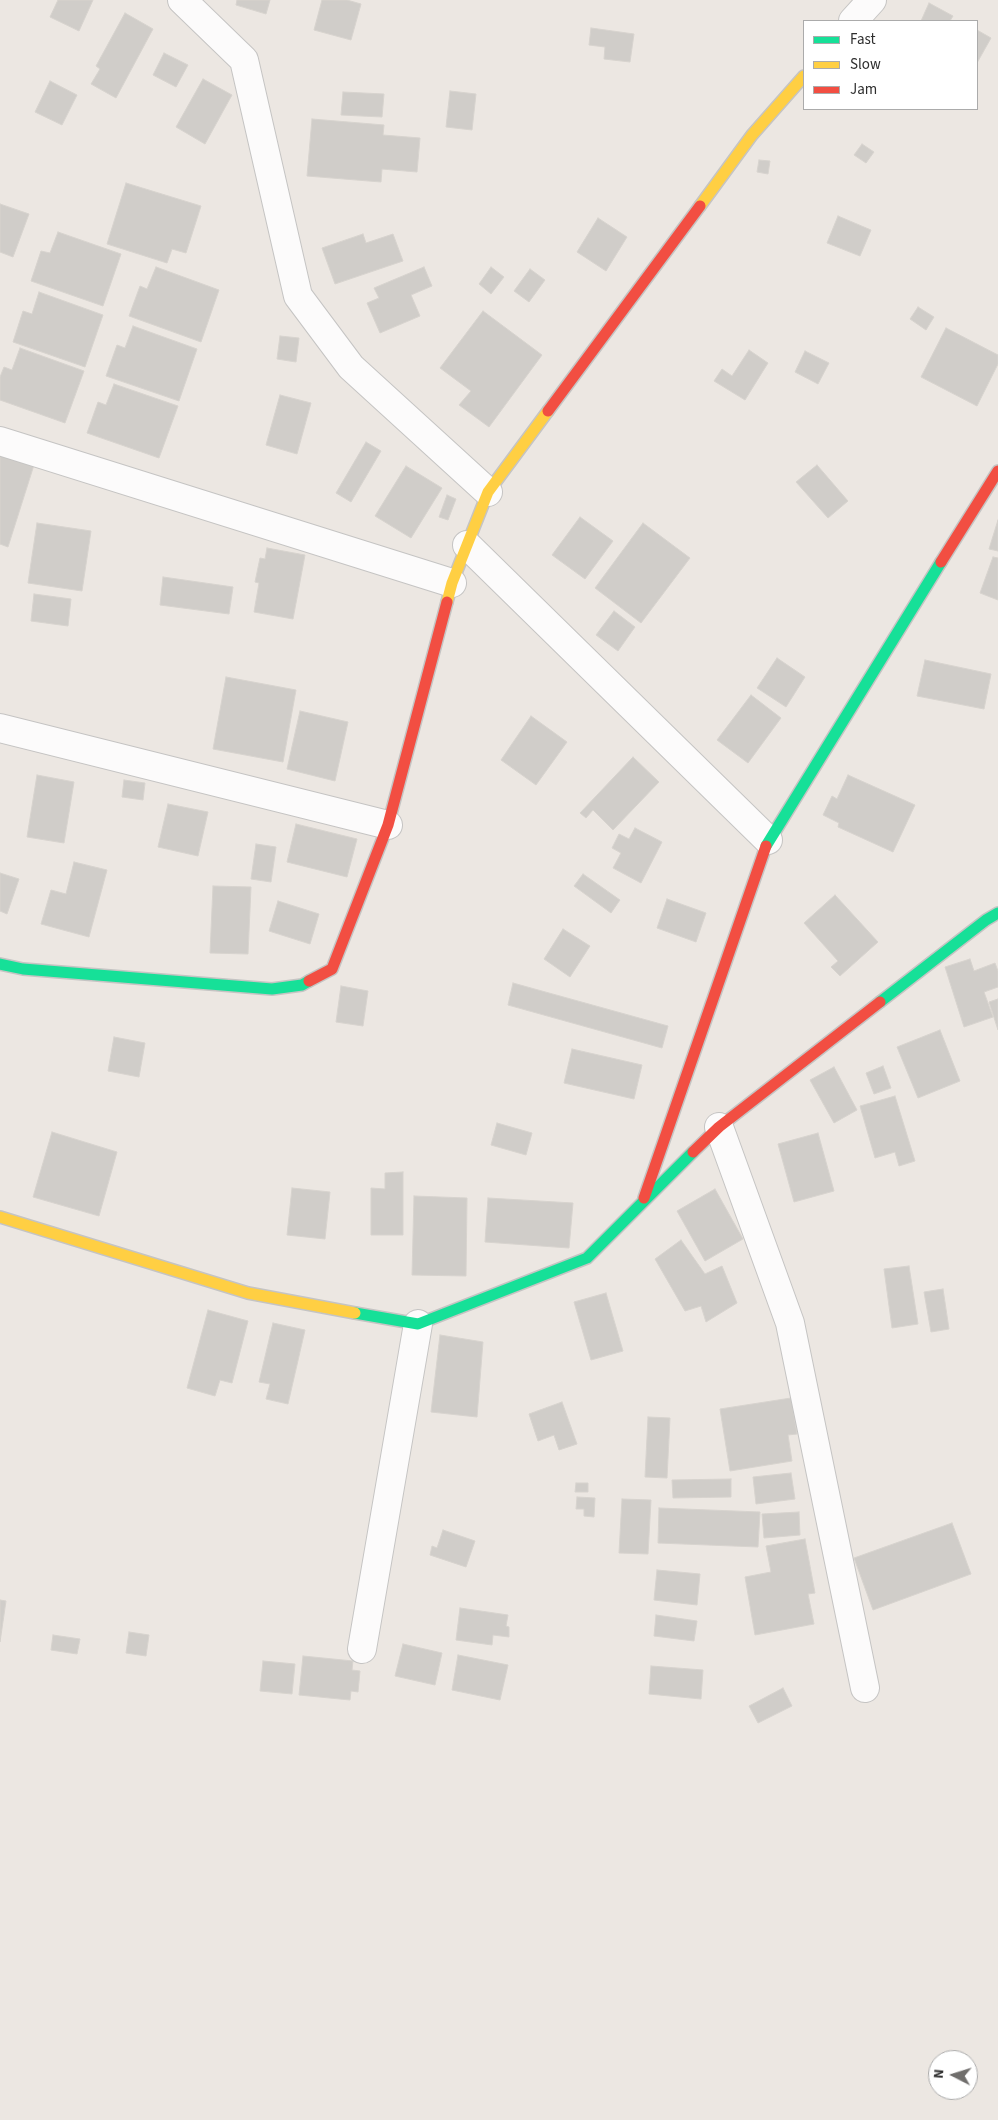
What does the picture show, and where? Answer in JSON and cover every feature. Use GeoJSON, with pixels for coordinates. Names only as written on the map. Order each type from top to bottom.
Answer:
{"type":"FeatureCollection","features":[{"type":"Feature","properties":{"kind":"street"},"geometry":{"type":"LineString","coordinates":[[182,0],[244,60],[298,296],[351,367],[488,492]]}},
{"type":"Feature","properties":{"kind":"street"},"geometry":{"type":"LineString","coordinates":[[854,20],[872,0]]}},
{"type":"Feature","properties":{"kind":"street"},"geometry":{"type":"LineString","coordinates":[[0,964],[22,969],[272,989],[302,985],[332,968],[388,825],[452,583],[488,492],[752,136],[803,77]]}},
{"type":"Feature","properties":{"kind":"street"},"geometry":{"type":"LineString","coordinates":[[0,441],[452,583]]}},
{"type":"Feature","properties":{"kind":"street"},"geometry":{"type":"LineString","coordinates":[[642,1204],[768,840],[996,479]]}},
{"type":"Feature","properties":{"kind":"street"},"geometry":{"type":"LineString","coordinates":[[467,546],[768,840]]}},
{"type":"Feature","properties":{"kind":"street"},"geometry":{"type":"LineString","coordinates":[[0,728],[388,825]]}},
{"type":"Feature","properties":{"kind":"street"},"geometry":{"type":"LineString","coordinates":[[0,1217],[248,1293],[418,1324],[587,1258],[719,1128],[986,920],[998,913]]}},
{"type":"Feature","properties":{"kind":"street"},"geometry":{"type":"LineString","coordinates":[[719,1128],[790,1323],[865,1688]]}},
{"type":"Feature","properties":{"kind":"street"},"geometry":{"type":"LineString","coordinates":[[362,1649],[418,1324]]}},
{"type":"Feature","properties":{"kind":"building"},"geometry":{"type":"Polygon","coordinates":[[[58,0],[93,0],[79,31],[50,17],[58,0]]]}},
{"type":"Feature","properties":{"kind":"building"},"geometry":{"type":"Polygon","coordinates":[[[237,0],[270,0],[266,14],[236,5],[237,0]]]}},
{"type":"Feature","properties":{"kind":"building"},"geometry":{"type":"Polygon","coordinates":[[[322,0],[347,0],[361,4],[351,40],[314,30],[322,0]]]}},
{"type":"Feature","properties":{"kind":"building"},"geometry":{"type":"Polygon","coordinates":[[[929,3],[953,16],[951,20],[921,20],[929,3]]]}},
{"type":"Feature","properties":{"kind":"building"},"geometry":{"type":"Polygon","coordinates":[[[125,13],[153,29],[116,98],[91,84],[100,69],[96,66],[125,13]]]}},
{"type":"Feature","properties":{"kind":"building"},"geometry":{"type":"Polygon","coordinates":[[[591,28],[634,34],[630,62],[604,59],[605,47],[589,45],[591,28]]]}},
{"type":"Feature","properties":{"kind":"building"},"geometry":{"type":"Polygon","coordinates":[[[978,31],[991,38],[978,61],[978,31]]]}},
{"type":"Feature","properties":{"kind":"building"},"geometry":{"type":"Polygon","coordinates":[[[164,53],[188,65],[176,87],[153,75],[164,53]]]}},
{"type":"Feature","properties":{"kind":"building"},"geometry":{"type":"Polygon","coordinates":[[[203,79],[232,95],[205,144],[176,127],[203,79]]]}},
{"type":"Feature","properties":{"kind":"building"},"geometry":{"type":"Polygon","coordinates":[[[50,81],[77,95],[62,125],[35,112],[50,81]]]}},
{"type":"Feature","properties":{"kind":"building"},"geometry":{"type":"Polygon","coordinates":[[[450,91],[476,94],[472,130],[446,127],[450,91]]]}},
{"type":"Feature","properties":{"kind":"building"},"geometry":{"type":"Polygon","coordinates":[[[343,92],[384,94],[382,117],[341,115],[343,92]]]}},
{"type":"Feature","properties":{"kind":"building"},"geometry":{"type":"Polygon","coordinates":[[[312,119],[384,125],[383,135],[420,138],[417,172],[382,169],[381,182],[307,176],[312,119]]]}},
{"type":"Feature","properties":{"kind":"building"},"geometry":{"type":"Polygon","coordinates":[[[862,144],[874,152],[866,163],[854,155],[862,144]]]}},
{"type":"Feature","properties":{"kind":"building"},"geometry":{"type":"Polygon","coordinates":[[[759,160],[770,161],[768,174],[757,172],[759,160]]]}},
{"type":"Feature","properties":{"kind":"building"},"geometry":{"type":"Polygon","coordinates":[[[126,183],[201,206],[186,253],[172,249],[167,263],[107,244],[126,183]]]}},
{"type":"Feature","properties":{"kind":"building"},"geometry":{"type":"Polygon","coordinates":[[[0,204],[29,214],[13,257],[0,252],[0,204]]]}},
{"type":"Feature","properties":{"kind":"building"},"geometry":{"type":"Polygon","coordinates":[[[838,216],[871,230],[860,256],[827,243],[838,216]]]}},
{"type":"Feature","properties":{"kind":"building"},"geometry":{"type":"Polygon","coordinates":[[[598,218],[627,237],[606,271],[577,252],[598,218]]]}},
{"type":"Feature","properties":{"kind":"building"},"geometry":{"type":"Polygon","coordinates":[[[58,232],[121,254],[103,306],[31,281],[41,251],[50,253],[58,232]]]}},
{"type":"Feature","properties":{"kind":"building"},"geometry":{"type":"Polygon","coordinates":[[[363,234],[366,243],[393,234],[403,261],[335,284],[322,248],[363,234]]]}},
{"type":"Feature","properties":{"kind":"building"},"geometry":{"type":"Polygon","coordinates":[[[156,267],[219,290],[201,342],[129,316],[140,286],[147,289],[156,267]]]}},
{"type":"Feature","properties":{"kind":"building"},"geometry":{"type":"Polygon","coordinates":[[[424,267],[432,286],[411,295],[420,316],[380,333],[367,303],[379,298],[374,288],[424,267]]]}},
{"type":"Feature","properties":{"kind":"building"},"geometry":{"type":"Polygon","coordinates":[[[491,267],[504,277],[491,294],[479,284],[491,267]]]}},
{"type":"Feature","properties":{"kind":"building"},"geometry":{"type":"Polygon","coordinates":[[[530,269],[545,280],[529,302],[514,291],[530,269]]]}},
{"type":"Feature","properties":{"kind":"building"},"geometry":{"type":"Polygon","coordinates":[[[39,292],[103,315],[85,367],[13,342],[23,311],[32,314],[39,292]]]}},
{"type":"Feature","properties":{"kind":"building"},"geometry":{"type":"Polygon","coordinates":[[[918,307],[934,317],[926,330],[910,319],[918,307]]]}},
{"type":"Feature","properties":{"kind":"building"},"geometry":{"type":"Polygon","coordinates":[[[483,311],[542,355],[489,427],[459,405],[471,391],[440,368],[483,311]]]}},
{"type":"Feature","properties":{"kind":"building"},"geometry":{"type":"Polygon","coordinates":[[[133,326],[197,349],[179,401],[106,376],[117,345],[125,348],[133,326]]]}},
{"type":"Feature","properties":{"kind":"building"},"geometry":{"type":"Polygon","coordinates":[[[946,328],[998,355],[998,364],[977,406],[921,377],[946,328]]]}},
{"type":"Feature","properties":{"kind":"building"},"geometry":{"type":"Polygon","coordinates":[[[280,336],[299,338],[296,362],[277,359],[280,336]]]}},
{"type":"Feature","properties":{"kind":"building"},"geometry":{"type":"Polygon","coordinates":[[[20,348],[84,371],[65,423],[0,400],[0,377],[4,367],[12,370],[20,348]]]}},
{"type":"Feature","properties":{"kind":"building"},"geometry":{"type":"Polygon","coordinates":[[[749,350],[768,363],[745,400],[714,381],[722,369],[732,376],[749,350]]]}},
{"type":"Feature","properties":{"kind":"building"},"geometry":{"type":"Polygon","coordinates":[[[805,351],[829,363],[818,384],[795,372],[805,351]]]}},
{"type":"Feature","properties":{"kind":"building"},"geometry":{"type":"Polygon","coordinates":[[[114,384],[178,406],[159,458],[87,433],[98,402],[106,405],[114,384]]]}},
{"type":"Feature","properties":{"kind":"building"},"geometry":{"type":"Polygon","coordinates":[[[280,395],[311,403],[297,454],[266,445],[280,395]]]}},
{"type":"Feature","properties":{"kind":"building"},"geometry":{"type":"Polygon","coordinates":[[[366,442],[381,451],[351,502],[336,493],[366,442]]]}},
{"type":"Feature","properties":{"kind":"building"},"geometry":{"type":"Polygon","coordinates":[[[0,454],[34,465],[8,547],[0,544],[0,454]]]}},
{"type":"Feature","properties":{"kind":"building"},"geometry":{"type":"Polygon","coordinates":[[[817,465],[848,501],[828,518],[796,482],[817,465]]]}},
{"type":"Feature","properties":{"kind":"building"},"geometry":{"type":"Polygon","coordinates":[[[406,466],[442,488],[411,538],[375,516],[406,466]]]}},
{"type":"Feature","properties":{"kind":"building"},"geometry":{"type":"Polygon","coordinates":[[[447,495],[456,499],[448,520],[439,517],[447,495]]]}},
{"type":"Feature","properties":{"kind":"building"},"geometry":{"type":"Polygon","coordinates":[[[580,517],[613,541],[585,579],[552,555],[580,517]]]}},
{"type":"Feature","properties":{"kind":"building"},"geometry":{"type":"Polygon","coordinates":[[[998,520],[998,551],[989,549],[998,520]]]}},
{"type":"Feature","properties":{"kind":"building"},"geometry":{"type":"Polygon","coordinates":[[[37,523],[91,531],[82,591],[28,583],[37,523]]]}},
{"type":"Feature","properties":{"kind":"building"},"geometry":{"type":"Polygon","coordinates":[[[643,523],[690,558],[641,623],[595,588],[643,523]]]}},
{"type":"Feature","properties":{"kind":"building"},"geometry":{"type":"Polygon","coordinates":[[[267,548],[305,555],[293,619],[254,612],[259,583],[255,582],[260,558],[265,559],[267,548]]]}},
{"type":"Feature","properties":{"kind":"building"},"geometry":{"type":"Polygon","coordinates":[[[993,557],[998,558],[998,600],[980,593],[993,557]]]}},
{"type":"Feature","properties":{"kind":"building"},"geometry":{"type":"Polygon","coordinates":[[[163,577],[233,587],[229,614],[160,605],[163,577]]]}},
{"type":"Feature","properties":{"kind":"building"},"geometry":{"type":"Polygon","coordinates":[[[34,594],[71,599],[68,626],[31,621],[34,594]]]}},
{"type":"Feature","properties":{"kind":"building"},"geometry":{"type":"Polygon","coordinates":[[[614,611],[635,627],[618,651],[596,635],[614,611]]]}},
{"type":"Feature","properties":{"kind":"building"},"geometry":{"type":"Polygon","coordinates":[[[777,658],[805,677],[786,707],[757,688],[777,658]]]}},
{"type":"Feature","properties":{"kind":"building"},"geometry":{"type":"Polygon","coordinates":[[[925,660],[991,674],[984,709],[917,696],[925,660]]]}},
{"type":"Feature","properties":{"kind":"building"},"geometry":{"type":"Polygon","coordinates":[[[226,677],[296,690],[283,762],[213,749],[226,677]]]}},
{"type":"Feature","properties":{"kind":"building"},"geometry":{"type":"Polygon","coordinates":[[[751,695],[781,718],[748,763],[717,740],[751,695]]]}},
{"type":"Feature","properties":{"kind":"building"},"geometry":{"type":"Polygon","coordinates":[[[300,711],[348,722],[335,781],[287,769],[300,711]]]}},
{"type":"Feature","properties":{"kind":"building"},"geometry":{"type":"Polygon","coordinates":[[[531,716],[567,742],[536,785],[501,760],[531,716]]]}},
{"type":"Feature","properties":{"kind":"building"},"geometry":{"type":"Polygon","coordinates":[[[633,757],[659,782],[613,830],[593,810],[586,818],[580,813],[633,757]]]}},
{"type":"Feature","properties":{"kind":"building"},"geometry":{"type":"Polygon","coordinates":[[[37,775],[74,782],[64,843],[27,837],[37,775]]]}},
{"type":"Feature","properties":{"kind":"building"},"geometry":{"type":"Polygon","coordinates":[[[848,775],[915,805],[893,852],[838,827],[839,823],[823,815],[832,796],[837,799],[848,775]]]}},
{"type":"Feature","properties":{"kind":"building"},"geometry":{"type":"Polygon","coordinates":[[[124,780],[145,783],[143,800],[122,797],[124,780]]]}},
{"type":"Feature","properties":{"kind":"building"},"geometry":{"type":"Polygon","coordinates":[[[168,804],[208,812],[198,856],[158,847],[168,804]]]}},
{"type":"Feature","properties":{"kind":"building"},"geometry":{"type":"Polygon","coordinates":[[[296,824],[357,839],[347,877],[287,862],[296,824]]]}},
{"type":"Feature","properties":{"kind":"building"},"geometry":{"type":"Polygon","coordinates":[[[635,828],[662,842],[641,883],[613,868],[621,853],[612,848],[619,834],[629,839],[635,828]]]}},
{"type":"Feature","properties":{"kind":"building"},"geometry":{"type":"Polygon","coordinates":[[[256,844],[276,847],[271,882],[251,879],[256,844]]]}},
{"type":"Feature","properties":{"kind":"building"},"geometry":{"type":"Polygon","coordinates":[[[74,862],[107,870],[89,937],[41,924],[51,890],[66,894],[74,862]]]}},
{"type":"Feature","properties":{"kind":"building"},"geometry":{"type":"Polygon","coordinates":[[[0,873],[19,879],[7,914],[0,911],[0,873]]]}},
{"type":"Feature","properties":{"kind":"building"},"geometry":{"type":"Polygon","coordinates":[[[583,874],[620,900],[611,913],[574,886],[583,874]]]}},
{"type":"Feature","properties":{"kind":"building"},"geometry":{"type":"Polygon","coordinates":[[[213,886],[251,887],[248,954],[210,953],[213,886]]]}},
{"type":"Feature","properties":{"kind":"building"},"geometry":{"type":"Polygon","coordinates":[[[835,895],[878,942],[840,976],[831,967],[838,961],[804,923],[835,895]]]}},
{"type":"Feature","properties":{"kind":"building"},"geometry":{"type":"Polygon","coordinates":[[[667,899],[706,913],[696,942],[657,928],[667,899]]]}},
{"type":"Feature","properties":{"kind":"building"},"geometry":{"type":"Polygon","coordinates":[[[278,901],[319,914],[310,944],[269,931],[278,901]]]}},
{"type":"Feature","properties":{"kind":"building"},"geometry":{"type":"Polygon","coordinates":[[[563,929],[590,946],[570,977],[544,959],[563,929]]]}},
{"type":"Feature","properties":{"kind":"building"},"geometry":{"type":"Polygon","coordinates":[[[970,959],[974,971],[995,963],[998,971],[998,987],[984,992],[993,1017],[964,1027],[945,967],[970,959]]]}},
{"type":"Feature","properties":{"kind":"building"},"geometry":{"type":"Polygon","coordinates":[[[513,983],[668,1026],[662,1048],[508,1005],[513,983]]]}},
{"type":"Feature","properties":{"kind":"building"},"geometry":{"type":"Polygon","coordinates":[[[341,986],[368,991],[363,1026],[336,1022],[341,986]]]}},
{"type":"Feature","properties":{"kind":"building"},"geometry":{"type":"Polygon","coordinates":[[[998,999],[998,1030],[989,1002],[998,999]]]}},
{"type":"Feature","properties":{"kind":"building"},"geometry":{"type":"Polygon","coordinates":[[[940,1030],[960,1081],[918,1098],[897,1047],[940,1030]]]}},
{"type":"Feature","properties":{"kind":"building"},"geometry":{"type":"Polygon","coordinates":[[[114,1037],[145,1043],[139,1077],[108,1071],[114,1037]]]}},
{"type":"Feature","properties":{"kind":"building"},"geometry":{"type":"Polygon","coordinates":[[[572,1049],[642,1065],[634,1099],[564,1083],[572,1049]]]}},
{"type":"Feature","properties":{"kind":"building"},"geometry":{"type":"Polygon","coordinates":[[[883,1066],[891,1088],[874,1094],[866,1073],[883,1066]]]}},
{"type":"Feature","properties":{"kind":"building"},"geometry":{"type":"Polygon","coordinates":[[[834,1067],[857,1110],[834,1123],[810,1080],[834,1067]]]}},
{"type":"Feature","properties":{"kind":"building"},"geometry":{"type":"Polygon","coordinates":[[[895,1096],[915,1161],[899,1166],[895,1152],[875,1158],[860,1106],[895,1096]]]}},
{"type":"Feature","properties":{"kind":"building"},"geometry":{"type":"Polygon","coordinates":[[[497,1123],[532,1133],[526,1155],[491,1145],[497,1123]]]}},
{"type":"Feature","properties":{"kind":"building"},"geometry":{"type":"Polygon","coordinates":[[[52,1132],[117,1152],[99,1216],[33,1197],[52,1132]]]}},
{"type":"Feature","properties":{"kind":"building"},"geometry":{"type":"Polygon","coordinates":[[[818,1133],[834,1191],[794,1202],[778,1144],[818,1133]]]}},
{"type":"Feature","properties":{"kind":"building"},"geometry":{"type":"Polygon","coordinates":[[[403,1172],[403,1235],[371,1235],[371,1188],[385,1189],[385,1173],[403,1172]]]}},
{"type":"Feature","properties":{"kind":"building"},"geometry":{"type":"Polygon","coordinates":[[[292,1188],[330,1192],[325,1239],[287,1235],[292,1188]]]}},
{"type":"Feature","properties":{"kind":"building"},"geometry":{"type":"Polygon","coordinates":[[[715,1189],[743,1239],[705,1261],[677,1211],[715,1189]]]}},
{"type":"Feature","properties":{"kind":"building"},"geometry":{"type":"Polygon","coordinates":[[[414,1196],[467,1198],[466,1276],[412,1275],[414,1196]]]}},
{"type":"Feature","properties":{"kind":"building"},"geometry":{"type":"Polygon","coordinates":[[[488,1198],[573,1203],[569,1248],[485,1242],[488,1198]]]}},
{"type":"Feature","properties":{"kind":"building"},"geometry":{"type":"Polygon","coordinates":[[[681,1240],[705,1274],[722,1266],[737,1303],[706,1322],[701,1306],[685,1311],[655,1259],[681,1240]]]}},
{"type":"Feature","properties":{"kind":"building"},"geometry":{"type":"Polygon","coordinates":[[[909,1266],[918,1324],[892,1328],[884,1269],[909,1266]]]}},
{"type":"Feature","properties":{"kind":"building"},"geometry":{"type":"Polygon","coordinates":[[[943,1289],[949,1329],[931,1332],[924,1292],[943,1289]]]}},
{"type":"Feature","properties":{"kind":"building"},"geometry":{"type":"Polygon","coordinates":[[[606,1293],[623,1351],[591,1360],[574,1302],[606,1293]]]}},
{"type":"Feature","properties":{"kind":"building"},"geometry":{"type":"Polygon","coordinates":[[[208,1310],[248,1321],[232,1383],[220,1380],[215,1396],[187,1388],[208,1310]]]}},
{"type":"Feature","properties":{"kind":"building"},"geometry":{"type":"Polygon","coordinates":[[[273,1323],[305,1330],[288,1404],[266,1399],[270,1384],[259,1382],[273,1323]]]}},
{"type":"Feature","properties":{"kind":"building"},"geometry":{"type":"Polygon","coordinates":[[[440,1335],[483,1342],[477,1417],[431,1412],[440,1335]]]}},
{"type":"Feature","properties":{"kind":"building"},"geometry":{"type":"Polygon","coordinates":[[[791,1398],[797,1434],[788,1435],[792,1461],[730,1471],[720,1409],[791,1398]]]}},
{"type":"Feature","properties":{"kind":"building"},"geometry":{"type":"Polygon","coordinates":[[[562,1402],[577,1444],[559,1450],[554,1435],[538,1441],[529,1414],[562,1402]]]}},
{"type":"Feature","properties":{"kind":"building"},"geometry":{"type":"Polygon","coordinates":[[[648,1417],[670,1418],[667,1478],[645,1477],[648,1417]]]}},
{"type":"Feature","properties":{"kind":"building"},"geometry":{"type":"Polygon","coordinates":[[[791,1473],[795,1499],[756,1504],[753,1477],[791,1473]]]}},
{"type":"Feature","properties":{"kind":"building"},"geometry":{"type":"Polygon","coordinates":[[[731,1479],[731,1497],[673,1498],[672,1480],[731,1479]]]}},
{"type":"Feature","properties":{"kind":"building"},"geometry":{"type":"Polygon","coordinates":[[[576,1483],[588,1483],[588,1492],[575,1492],[576,1483]]]}},
{"type":"Feature","properties":{"kind":"building"},"geometry":{"type":"Polygon","coordinates":[[[577,1497],[595,1498],[594,1517],[584,1516],[584,1509],[576,1509],[577,1497]]]}},
{"type":"Feature","properties":{"kind":"building"},"geometry":{"type":"Polygon","coordinates":[[[622,1499],[651,1500],[648,1554],[619,1553],[622,1499]]]}},
{"type":"Feature","properties":{"kind":"building"},"geometry":{"type":"Polygon","coordinates":[[[659,1508],[760,1512],[758,1547],[658,1543],[659,1508]]]}},
{"type":"Feature","properties":{"kind":"building"},"geometry":{"type":"Polygon","coordinates":[[[799,1512],[800,1535],[764,1538],[762,1514],[799,1512]]]}},
{"type":"Feature","properties":{"kind":"building"},"geometry":{"type":"Polygon","coordinates":[[[952,1523],[971,1574],[873,1610],[854,1558],[952,1523]]]}},
{"type":"Feature","properties":{"kind":"building"},"geometry":{"type":"Polygon","coordinates":[[[443,1530],[475,1541],[466,1567],[430,1555],[432,1546],[437,1548],[443,1530]]]}},
{"type":"Feature","properties":{"kind":"building"},"geometry":{"type":"Polygon","coordinates":[[[805,1539],[815,1593],[808,1594],[814,1624],[755,1635],[745,1577],[771,1572],[766,1546],[805,1539]]]}},
{"type":"Feature","properties":{"kind":"building"},"geometry":{"type":"Polygon","coordinates":[[[657,1570],[700,1574],[697,1605],[654,1600],[657,1570]]]}},
{"type":"Feature","properties":{"kind":"building"},"geometry":{"type":"Polygon","coordinates":[[[0,1600],[6,1601],[0,1642],[0,1600]]]}},
{"type":"Feature","properties":{"kind":"building"},"geometry":{"type":"Polygon","coordinates":[[[460,1608],[508,1615],[506,1626],[509,1627],[509,1637],[493,1635],[492,1645],[456,1640],[460,1608]]]}},
{"type":"Feature","properties":{"kind":"building"},"geometry":{"type":"Polygon","coordinates":[[[656,1615],[697,1621],[694,1641],[654,1636],[656,1615]]]}},
{"type":"Feature","properties":{"kind":"building"},"geometry":{"type":"Polygon","coordinates":[[[129,1632],[149,1635],[146,1656],[126,1653],[129,1632]]]}},
{"type":"Feature","properties":{"kind":"building"},"geometry":{"type":"Polygon","coordinates":[[[53,1635],[80,1639],[77,1654],[51,1650],[53,1635]]]}},
{"type":"Feature","properties":{"kind":"building"},"geometry":{"type":"Polygon","coordinates":[[[403,1644],[442,1653],[435,1685],[395,1676],[403,1644]]]}},
{"type":"Feature","properties":{"kind":"building"},"geometry":{"type":"Polygon","coordinates":[[[458,1655],[508,1665],[500,1700],[452,1690],[458,1655]]]}},
{"type":"Feature","properties":{"kind":"building"},"geometry":{"type":"Polygon","coordinates":[[[303,1656],[353,1661],[352,1670],[360,1671],[358,1692],[351,1691],[350,1700],[299,1695],[303,1656]]]}},
{"type":"Feature","properties":{"kind":"building"},"geometry":{"type":"Polygon","coordinates":[[[263,1661],[295,1664],[292,1694],[260,1691],[263,1661]]]}},
{"type":"Feature","properties":{"kind":"building"},"geometry":{"type":"Polygon","coordinates":[[[651,1666],[703,1670],[701,1699],[649,1694],[651,1666]]]}},
{"type":"Feature","properties":{"kind":"building"},"geometry":{"type":"Polygon","coordinates":[[[783,1688],[792,1706],[758,1723],[749,1706],[783,1688]]]}},
{"type":"Feature","properties":{"kind":"traffic: fast"},"geometry":{"type":"LineString","coordinates":[[766,846],[941,562]]}},
{"type":"Feature","properties":{"kind":"traffic: fast"},"geometry":{"type":"LineString","coordinates":[[880,1002],[986,920],[998,913]]}},
{"type":"Feature","properties":{"kind":"traffic: fast"},"geometry":{"type":"LineString","coordinates":[[0,964],[23,969],[272,989],[302,985],[309,981]]}},
{"type":"Feature","properties":{"kind":"traffic: fast"},"geometry":{"type":"LineString","coordinates":[[355,1313],[418,1324],[587,1258],[693,1152]]}},
{"type":"Feature","properties":{"kind":"traffic: slow"},"geometry":{"type":"LineString","coordinates":[[700,206],[752,135],[803,77]]}},
{"type":"Feature","properties":{"kind":"traffic: slow"},"geometry":{"type":"LineString","coordinates":[[447,602],[452,583],[488,492],[548,411]]}},
{"type":"Feature","properties":{"kind":"traffic: slow"},"geometry":{"type":"LineString","coordinates":[[0,1217],[248,1293],[355,1313]]}},
{"type":"Feature","properties":{"kind":"traffic: jam"},"geometry":{"type":"LineString","coordinates":[[548,411],[700,206]]}},
{"type":"Feature","properties":{"kind":"traffic: jam"},"geometry":{"type":"LineString","coordinates":[[941,562],[998,471]]}},
{"type":"Feature","properties":{"kind":"traffic: jam"},"geometry":{"type":"LineString","coordinates":[[309,981],[332,969],[388,825],[447,602]]}},
{"type":"Feature","properties":{"kind":"traffic: jam"},"geometry":{"type":"LineString","coordinates":[[644,1198],[766,846]]}},
{"type":"Feature","properties":{"kind":"traffic: jam"},"geometry":{"type":"LineString","coordinates":[[693,1152],[719,1127],[880,1002]]}}]}
